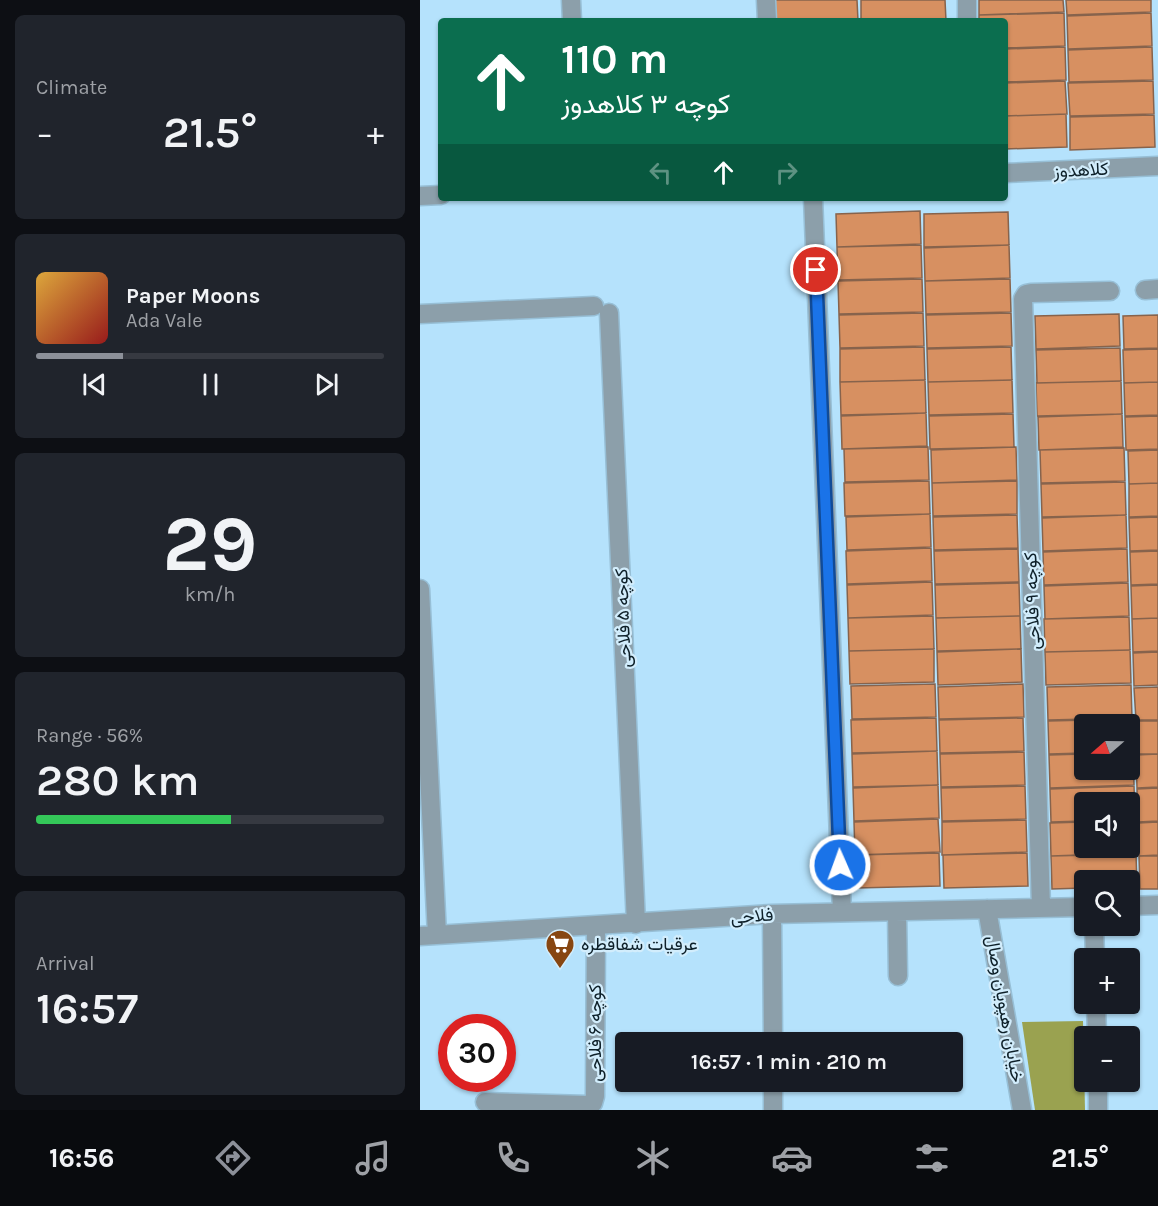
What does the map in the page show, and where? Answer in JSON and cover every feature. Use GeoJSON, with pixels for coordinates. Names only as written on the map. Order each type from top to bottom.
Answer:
{"type":"FeatureCollection","features":[{"type":"Feature","properties":{"kind":"street"},"geometry":{"type":"LineString","coordinates":[[766,0],[767,18]]}},
{"type":"Feature","properties":{"kind":"street"},"geometry":{"type":"LineString","coordinates":[[966,0],[967,18]]}},
{"type":"Feature","properties":{"kind":"street","name":"کلاهدوز"},"geometry":{"type":"LineString","coordinates":[[1008,173],[1158,166]]}},
{"type":"Feature","properties":{"kind":"street"},"geometry":{"type":"LineString","coordinates":[[420,196],[438,195]]}},
{"type":"Feature","properties":{"kind":"street"},"geometry":{"type":"LineString","coordinates":[[813,201],[842,912]]}},
{"type":"Feature","properties":{"kind":"street","name":"کوچه ۹ فلاحی"},"geometry":{"type":"LineString","coordinates":[[1041,908],[1023,299],[1026,294],[1031,293],[1110,291]]}},
{"type":"Feature","properties":{"kind":"street","name":"کوچه ۵ فلاحی"},"geometry":{"type":"LineString","coordinates":[[420,314],[511,308],[602,310],[636,924]]}},
{"type":"Feature","properties":{"kind":"street"},"geometry":{"type":"LineString","coordinates":[[420,589],[429,935]]}},
{"type":"Feature","properties":{"kind":"street"},"geometry":{"type":"LineString","coordinates":[[1140,906],[1158,905]]}},
{"type":"Feature","properties":{"kind":"street","name":"فلاحی"},"geometry":{"type":"LineString","coordinates":[[429,935],[772,914],[1074,907]]}},
{"type":"Feature","properties":{"kind":"street","name":"خیابان رهپویان وصال"},"geometry":{"type":"LineString","coordinates":[[987,909],[1022,1110]]}},
{"type":"Feature","properties":{"kind":"street"},"geometry":{"type":"LineString","coordinates":[[897,912],[898,976]]}},
{"type":"Feature","properties":{"kind":"street"},"geometry":{"type":"LineString","coordinates":[[772,914],[773,1032]]}},
{"type":"Feature","properties":{"kind":"street","name":"کوچه ۶ فلاحی"},"geometry":{"type":"LineString","coordinates":[[485,1102],[587,1105],[593,1103],[595,1096],[596,926]]}},
{"type":"Feature","properties":{"kind":"street"},"geometry":{"type":"LineString","coordinates":[[773,1092],[773,1110]]}},
{"type":"Feature","properties":{"kind":"street"},"geometry":{"type":"LineString","coordinates":[[1098,1092],[1098,1110]]}},
{"type":"Feature","properties":{"kind":"green space"},"geometry":{"type":"Polygon","coordinates":[[[1083,1021],[1083,1026],[1074,1026],[1074,1092],[1085,1092],[1085,1110],[1035,1110],[1022,1022],[1083,1021]]]}},
{"type":"Feature","properties":{"kind":"building"},"geometry":{"type":"Polygon","coordinates":[[[773,0],[857,0],[858,18],[774,18],[773,0]]]}},
{"type":"Feature","properties":{"kind":"building"},"geometry":{"type":"Polygon","coordinates":[[[861,0],[945,0],[946,18],[861,18],[861,0]]]}},
{"type":"Feature","properties":{"kind":"building"},"geometry":{"type":"Polygon","coordinates":[[[979,0],[1063,0],[1064,12],[979,15],[979,0]]]}},
{"type":"Feature","properties":{"kind":"building"},"geometry":{"type":"Polygon","coordinates":[[[1066,0],[1151,0],[1151,12],[1067,15],[1066,0]]]}},
{"type":"Feature","properties":{"kind":"building"},"geometry":{"type":"Polygon","coordinates":[[[1064,13],[1065,46],[1008,48],[1008,18],[979,18],[979,15],[1064,13]]]}},
{"type":"Feature","properties":{"kind":"building"},"geometry":{"type":"Polygon","coordinates":[[[1151,13],[1152,46],[1068,49],[1067,16],[1151,13]]]}},
{"type":"Feature","properties":{"kind":"building"},"geometry":{"type":"Polygon","coordinates":[[[1065,47],[1066,80],[1008,82],[1008,49],[1065,47]]]}},
{"type":"Feature","properties":{"kind":"building"},"geometry":{"type":"Polygon","coordinates":[[[1152,47],[1153,80],[1069,82],[1068,50],[1152,47]]]}},
{"type":"Feature","properties":{"kind":"building"},"geometry":{"type":"Polygon","coordinates":[[[1065,81],[1067,114],[1008,116],[1008,83],[1065,81]]]}},
{"type":"Feature","properties":{"kind":"building"},"geometry":{"type":"Polygon","coordinates":[[[1153,81],[1154,114],[1070,116],[1068,83],[1153,81]]]}},
{"type":"Feature","properties":{"kind":"building"},"geometry":{"type":"Polygon","coordinates":[[[1066,114],[1067,147],[1008,149],[1008,116],[1066,114]]]}},
{"type":"Feature","properties":{"kind":"building"},"geometry":{"type":"Polygon","coordinates":[[[1154,115],[1155,147],[1070,150],[1070,117],[1154,115]]]}},
{"type":"Feature","properties":{"kind":"building"},"geometry":{"type":"Polygon","coordinates":[[[920,211],[921,244],[837,247],[836,214],[920,211]]]}},
{"type":"Feature","properties":{"kind":"building"},"geometry":{"type":"Polygon","coordinates":[[[1008,212],[1009,245],[924,247],[924,214],[1008,212]]]}},
{"type":"Feature","properties":{"kind":"building"},"geometry":{"type":"Polygon","coordinates":[[[921,245],[922,278],[838,280],[837,247],[921,245]]]}},
{"type":"Feature","properties":{"kind":"building"},"geometry":{"type":"Polygon","coordinates":[[[1009,245],[1010,278],[925,281],[924,248],[1009,245]]]}},
{"type":"Feature","properties":{"kind":"building"},"geometry":{"type":"Polygon","coordinates":[[[922,279],[923,312],[839,314],[838,281],[922,279]]]}},
{"type":"Feature","properties":{"kind":"building"},"geometry":{"type":"Polygon","coordinates":[[[1010,279],[1011,312],[926,314],[925,281],[1010,279]]]}},
{"type":"Feature","properties":{"kind":"building"},"geometry":{"type":"Polygon","coordinates":[[[923,313],[924,346],[840,348],[839,315],[923,313]]]}},
{"type":"Feature","properties":{"kind":"building"},"geometry":{"type":"Polygon","coordinates":[[[1011,313],[1012,346],[927,348],[926,315],[1011,313]]]}},
{"type":"Feature","properties":{"kind":"building"},"geometry":{"type":"Polygon","coordinates":[[[1119,314],[1120,346],[1036,349],[1035,316],[1119,314]]]}},
{"type":"Feature","properties":{"kind":"building"},"geometry":{"type":"Polygon","coordinates":[[[1158,315],[1158,348],[1124,349],[1123,316],[1158,315]]]}},
{"type":"Feature","properties":{"kind":"building"},"geometry":{"type":"Polygon","coordinates":[[[924,347],[925,380],[840,382],[840,349],[924,347]]]}},
{"type":"Feature","properties":{"kind":"building"},"geometry":{"type":"Polygon","coordinates":[[[1011,347],[1012,380],[928,382],[927,349],[1011,347]]]}},
{"type":"Feature","properties":{"kind":"building"},"geometry":{"type":"Polygon","coordinates":[[[1120,348],[1121,381],[1037,383],[1036,350],[1120,348]]]}},
{"type":"Feature","properties":{"kind":"building"},"geometry":{"type":"Polygon","coordinates":[[[1158,349],[1158,382],[1124,383],[1123,350],[1158,349]]]}},
{"type":"Feature","properties":{"kind":"building"},"geometry":{"type":"Polygon","coordinates":[[[925,380],[926,413],[841,415],[840,382],[925,380]]]}},
{"type":"Feature","properties":{"kind":"building"},"geometry":{"type":"Polygon","coordinates":[[[1012,380],[1013,413],[929,415],[928,382],[1012,380]]]}},
{"type":"Feature","properties":{"kind":"building"},"geometry":{"type":"Polygon","coordinates":[[[1121,381],[1122,414],[1037,416],[1036,383],[1121,381]]]}},
{"type":"Feature","properties":{"kind":"building"},"geometry":{"type":"Polygon","coordinates":[[[1158,382],[1158,415],[1125,416],[1124,383],[1158,382]]]}},
{"type":"Feature","properties":{"kind":"building"},"geometry":{"type":"Polygon","coordinates":[[[926,413],[927,446],[842,449],[841,416],[926,413]]]}},
{"type":"Feature","properties":{"kind":"building"},"geometry":{"type":"Polygon","coordinates":[[[1013,414],[1014,447],[930,449],[929,416],[1013,414]]]}},
{"type":"Feature","properties":{"kind":"building"},"geometry":{"type":"Polygon","coordinates":[[[1122,414],[1123,447],[1039,450],[1038,417],[1122,414]]]}},
{"type":"Feature","properties":{"kind":"building"},"geometry":{"type":"Polygon","coordinates":[[[1158,416],[1158,449],[1126,450],[1125,417],[1158,416]]]}},
{"type":"Feature","properties":{"kind":"building"},"geometry":{"type":"Polygon","coordinates":[[[928,447],[929,480],[845,482],[844,449],[928,447]]]}},
{"type":"Feature","properties":{"kind":"building"},"geometry":{"type":"Polygon","coordinates":[[[1016,447],[1017,480],[932,483],[931,450],[1016,447]]]}},
{"type":"Feature","properties":{"kind":"building"},"geometry":{"type":"Polygon","coordinates":[[[1124,448],[1125,481],[1041,483],[1040,450],[1124,448]]]}},
{"type":"Feature","properties":{"kind":"building"},"geometry":{"type":"Polygon","coordinates":[[[1158,450],[1158,483],[1129,484],[1128,451],[1158,450]]]}},
{"type":"Feature","properties":{"kind":"building"},"geometry":{"type":"Polygon","coordinates":[[[929,481],[930,514],[845,516],[844,483],[929,481]]]}},
{"type":"Feature","properties":{"kind":"building"},"geometry":{"type":"Polygon","coordinates":[[[1017,481],[1017,514],[933,516],[932,483],[1017,481]]]}},
{"type":"Feature","properties":{"kind":"building"},"geometry":{"type":"Polygon","coordinates":[[[1125,482],[1126,515],[1042,517],[1041,484],[1125,482]]]}},
{"type":"Feature","properties":{"kind":"building"},"geometry":{"type":"Polygon","coordinates":[[[1158,483],[1158,516],[1129,517],[1129,484],[1158,483]]]}},
{"type":"Feature","properties":{"kind":"building"},"geometry":{"type":"Polygon","coordinates":[[[930,514],[931,547],[847,550],[846,517],[930,514]]]}},
{"type":"Feature","properties":{"kind":"building"},"geometry":{"type":"Polygon","coordinates":[[[1017,515],[1018,548],[934,550],[933,517],[1017,515]]]}},
{"type":"Feature","properties":{"kind":"building"},"geometry":{"type":"Polygon","coordinates":[[[1126,515],[1127,548],[1043,551],[1042,518],[1126,515]]]}},
{"type":"Feature","properties":{"kind":"building"},"geometry":{"type":"Polygon","coordinates":[[[1158,517],[1158,550],[1130,551],[1129,518],[1158,517]]]}},
{"type":"Feature","properties":{"kind":"building"},"geometry":{"type":"Polygon","coordinates":[[[931,548],[932,581],[847,584],[846,551],[931,548]]]}},
{"type":"Feature","properties":{"kind":"building"},"geometry":{"type":"Polygon","coordinates":[[[1018,549],[1019,582],[935,584],[934,551],[1018,549]]]}},
{"type":"Feature","properties":{"kind":"building"},"geometry":{"type":"Polygon","coordinates":[[[1127,549],[1128,582],[1044,585],[1043,552],[1127,549]]]}},
{"type":"Feature","properties":{"kind":"building"},"geometry":{"type":"Polygon","coordinates":[[[1158,551],[1158,584],[1131,585],[1130,552],[1158,551]]]}},
{"type":"Feature","properties":{"kind":"building"},"geometry":{"type":"Polygon","coordinates":[[[932,582],[933,615],[848,618],[847,585],[932,582]]]}},
{"type":"Feature","properties":{"kind":"building"},"geometry":{"type":"Polygon","coordinates":[[[1019,583],[1020,616],[936,618],[935,585],[1019,583]]]}},
{"type":"Feature","properties":{"kind":"building"},"geometry":{"type":"Polygon","coordinates":[[[1128,583],[1129,616],[1045,619],[1044,586],[1128,583]]]}},
{"type":"Feature","properties":{"kind":"building"},"geometry":{"type":"Polygon","coordinates":[[[1158,585],[1158,618],[1132,619],[1131,586],[1158,585]]]}},
{"type":"Feature","properties":{"kind":"building"},"geometry":{"type":"Polygon","coordinates":[[[933,616],[934,649],[849,651],[848,618],[933,616]]]}},
{"type":"Feature","properties":{"kind":"building"},"geometry":{"type":"Polygon","coordinates":[[[1020,616],[1021,649],[937,651],[936,618],[1020,616]]]}},
{"type":"Feature","properties":{"kind":"building"},"geometry":{"type":"Polygon","coordinates":[[[1129,617],[1130,650],[1045,652],[1044,619],[1129,617]]]}},
{"type":"Feature","properties":{"kind":"building"},"geometry":{"type":"Polygon","coordinates":[[[1158,618],[1158,651],[1133,652],[1132,619],[1158,618]]]}},
{"type":"Feature","properties":{"kind":"building"},"geometry":{"type":"Polygon","coordinates":[[[934,649],[934,682],[850,684],[849,651],[934,649]]]}},
{"type":"Feature","properties":{"kind":"building"},"geometry":{"type":"Polygon","coordinates":[[[1021,649],[1022,682],[938,685],[937,652],[1021,649]]]}},
{"type":"Feature","properties":{"kind":"building"},"geometry":{"type":"Polygon","coordinates":[[[1130,650],[1131,683],[1046,685],[1045,652],[1130,650]]]}},
{"type":"Feature","properties":{"kind":"building"},"geometry":{"type":"Polygon","coordinates":[[[1158,652],[1158,685],[1134,686],[1133,653],[1158,652]]]}},
{"type":"Feature","properties":{"kind":"building"},"geometry":{"type":"Polygon","coordinates":[[[935,684],[936,717],[852,719],[851,686],[935,684]]]}},
{"type":"Feature","properties":{"kind":"building"},"geometry":{"type":"Polygon","coordinates":[[[1023,684],[1024,717],[939,719],[938,687],[1023,684]]]}},
{"type":"Feature","properties":{"kind":"building"},"geometry":{"type":"Polygon","coordinates":[[[1131,685],[1132,714],[1074,714],[1074,719],[1048,720],[1047,687],[1131,685]]]}},
{"type":"Feature","properties":{"kind":"building"},"geometry":{"type":"Polygon","coordinates":[[[1158,687],[1158,720],[1140,720],[1140,714],[1136,714],[1134,688],[1158,687]]]}},
{"type":"Feature","properties":{"kind":"building"},"geometry":{"type":"Polygon","coordinates":[[[936,718],[937,751],[852,753],[851,720],[936,718]]]}},
{"type":"Feature","properties":{"kind":"building"},"geometry":{"type":"Polygon","coordinates":[[[1023,718],[1024,751],[940,753],[939,720],[1023,718]]]}},
{"type":"Feature","properties":{"kind":"building"},"geometry":{"type":"Polygon","coordinates":[[[1074,720],[1074,753],[1049,754],[1048,721],[1074,720]]]}},
{"type":"Feature","properties":{"kind":"building"},"geometry":{"type":"Polygon","coordinates":[[[1140,721],[1158,721],[1158,754],[1140,754],[1140,721]]]}},
{"type":"Feature","properties":{"kind":"building"},"geometry":{"type":"Polygon","coordinates":[[[937,751],[938,785],[853,787],[852,754],[937,751]]]}},
{"type":"Feature","properties":{"kind":"building"},"geometry":{"type":"Polygon","coordinates":[[[1024,752],[1025,785],[941,787],[940,754],[1024,752]]]}},
{"type":"Feature","properties":{"kind":"building"},"geometry":{"type":"Polygon","coordinates":[[[1074,754],[1074,780],[1134,780],[1134,785],[1050,788],[1049,755],[1074,754]]]}},
{"type":"Feature","properties":{"kind":"building"},"geometry":{"type":"Polygon","coordinates":[[[1158,754],[1158,787],[1137,788],[1137,780],[1140,780],[1140,755],[1158,754]]]}},
{"type":"Feature","properties":{"kind":"building"},"geometry":{"type":"Polygon","coordinates":[[[938,785],[939,818],[854,821],[853,788],[938,785]]]}},
{"type":"Feature","properties":{"kind":"building"},"geometry":{"type":"Polygon","coordinates":[[[1025,786],[1026,819],[942,821],[941,788],[1025,786]]]}},
{"type":"Feature","properties":{"kind":"building"},"geometry":{"type":"Polygon","coordinates":[[[1134,786],[1134,792],[1074,792],[1074,821],[1051,822],[1050,789],[1134,786]]]}},
{"type":"Feature","properties":{"kind":"building"},"geometry":{"type":"Polygon","coordinates":[[[1158,788],[1158,821],[1140,822],[1140,792],[1137,792],[1137,789],[1158,788]]]}},
{"type":"Feature","properties":{"kind":"building"},"geometry":{"type":"Polygon","coordinates":[[[938,819],[940,852],[855,855],[854,822],[938,819]]]}},
{"type":"Feature","properties":{"kind":"building"},"geometry":{"type":"Polygon","coordinates":[[[1026,820],[1027,852],[942,855],[942,822],[1026,820]]]}},
{"type":"Feature","properties":{"kind":"building"},"geometry":{"type":"Polygon","coordinates":[[[1074,822],[1074,855],[1051,856],[1050,823],[1074,822]]]}},
{"type":"Feature","properties":{"kind":"building"},"geometry":{"type":"Polygon","coordinates":[[[1158,822],[1158,855],[1140,856],[1140,823],[1158,822]]]}},
{"type":"Feature","properties":{"kind":"building"},"geometry":{"type":"Polygon","coordinates":[[[939,853],[940,886],[856,888],[855,855],[939,853]]]}},
{"type":"Feature","properties":{"kind":"building"},"geometry":{"type":"Polygon","coordinates":[[[1027,853],[1028,886],[944,888],[943,855],[1027,853]]]}},
{"type":"Feature","properties":{"kind":"building"},"geometry":{"type":"Polygon","coordinates":[[[1051,856],[1136,858],[1136,870],[1074,870],[1074,888],[1052,889],[1051,856]]]}},
{"type":"Feature","properties":{"kind":"building"},"geometry":{"type":"Polygon","coordinates":[[[1140,856],[1158,856],[1158,889],[1140,889],[1140,856]]]}},
{"type":"Feature","properties":{"kind":"place","name":"عرقیات شفاقطره"},"geometry":{"type":"Point","coordinates":[560,970]}},
{"type":"Feature","properties":{"kind":"route"},"geometry":{"type":"LineString","coordinates":[[816,270],[840,865]]}}]}
